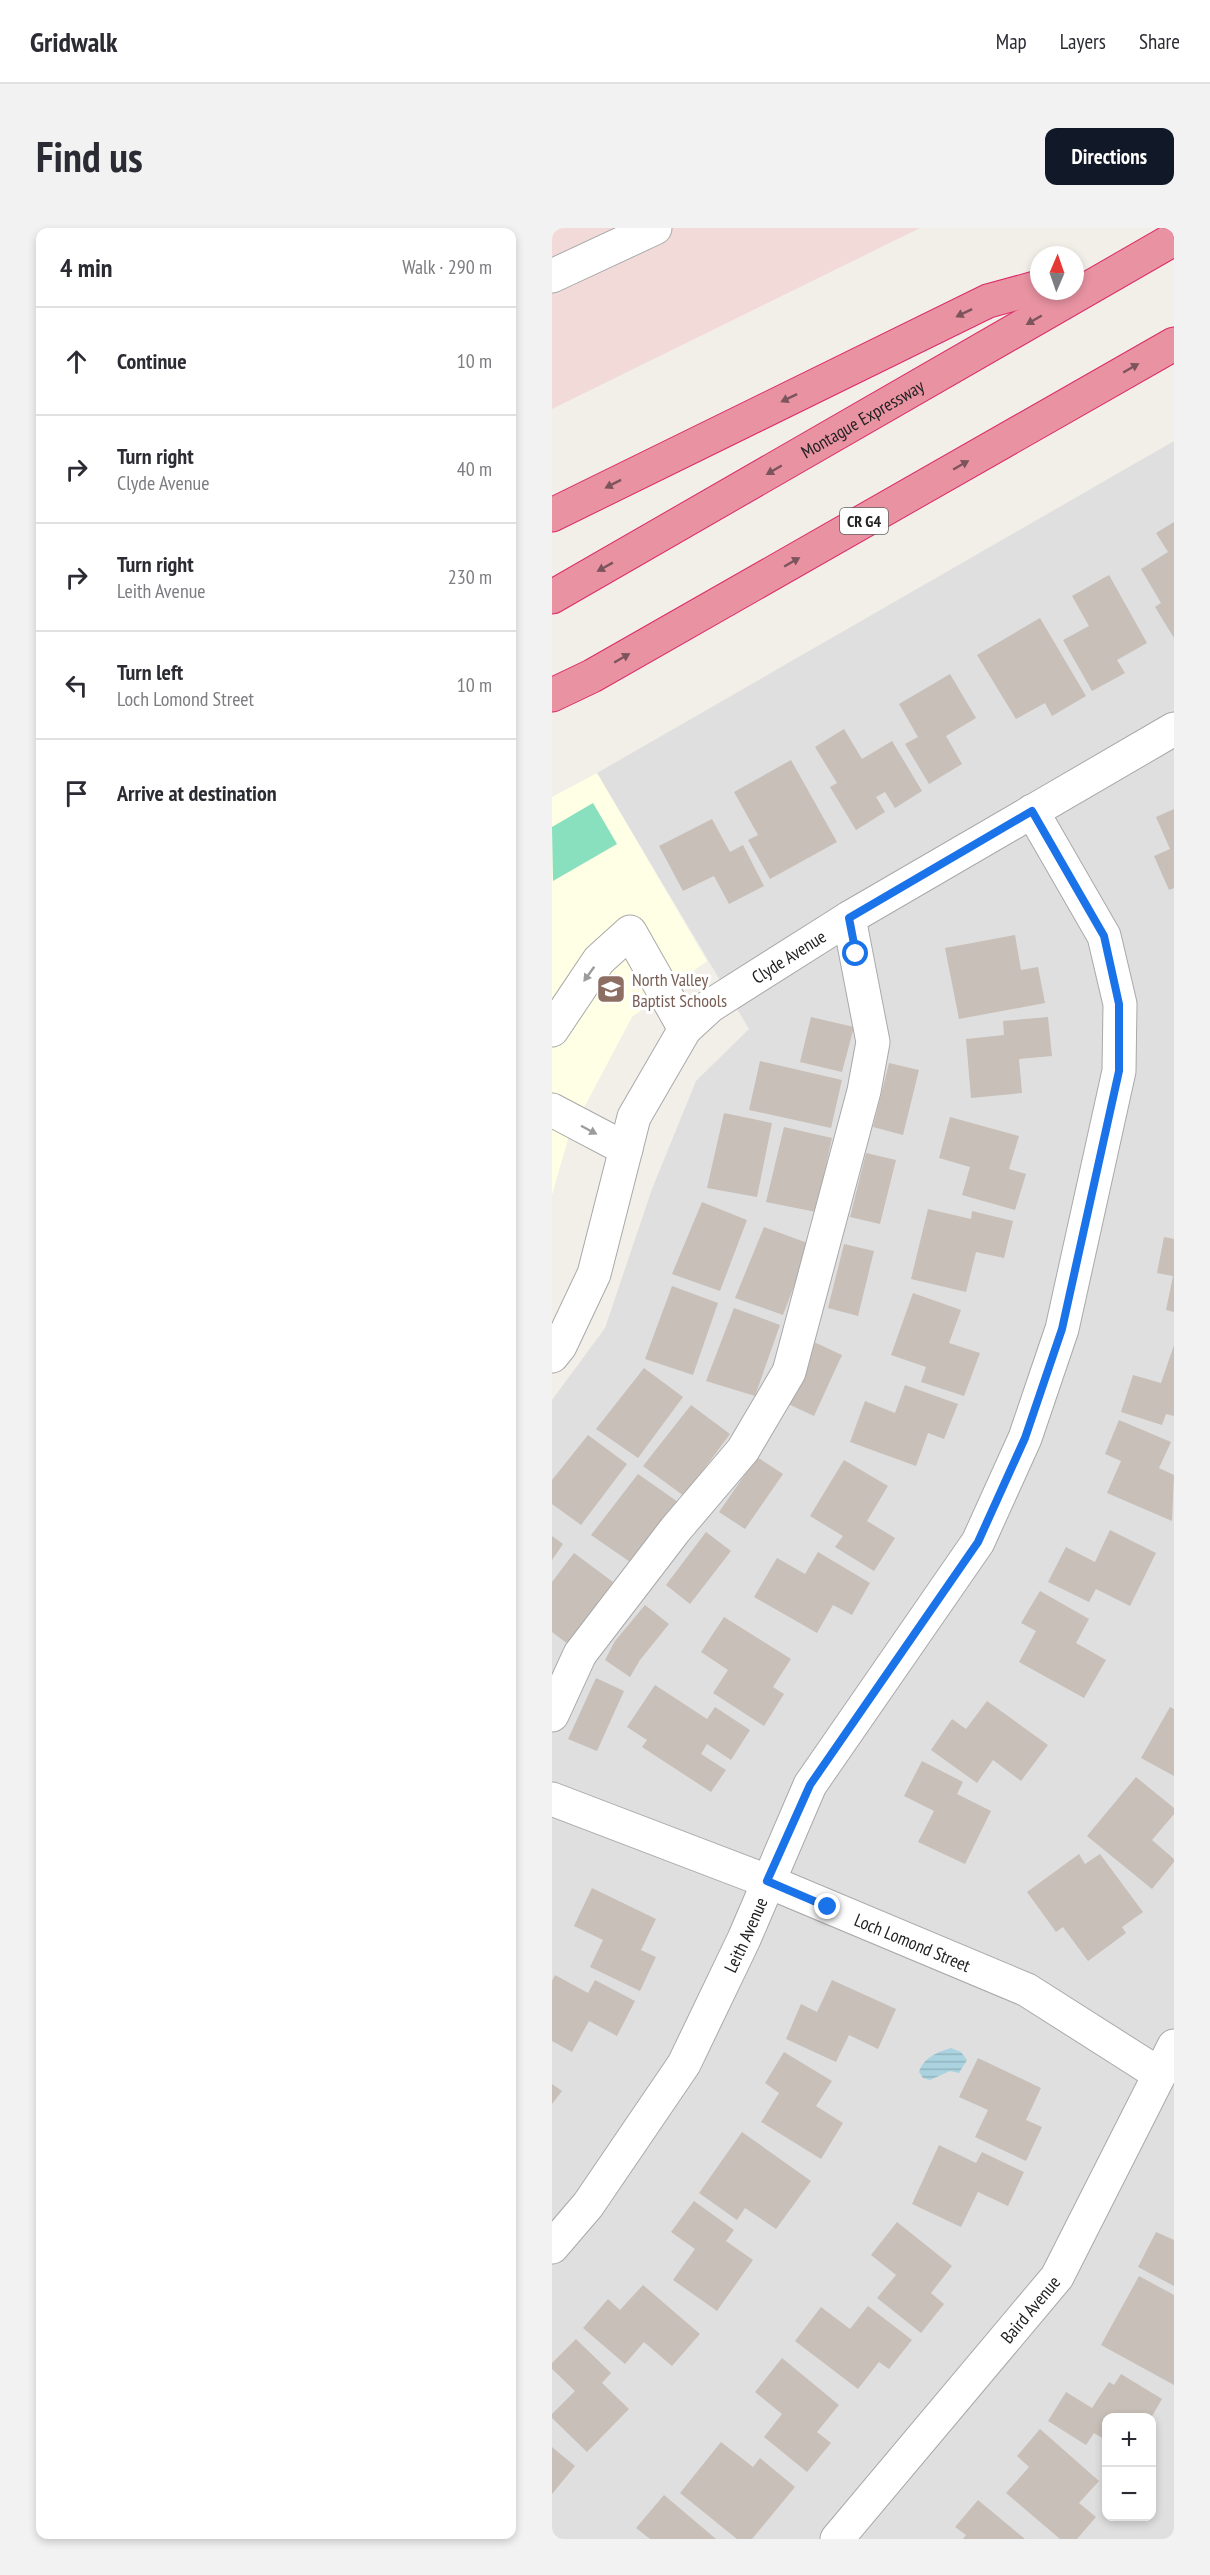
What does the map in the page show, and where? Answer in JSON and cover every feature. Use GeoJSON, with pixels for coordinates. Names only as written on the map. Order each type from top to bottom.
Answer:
{"type":"FeatureCollection","features":[{"type":"Feature","properties":{"kind":"highway","name":"Montague Expressway"},"geometry":{"type":"LineString","coordinates":[[552,597],[1174,239]]}},
{"type":"Feature","properties":{"kind":"highway"},"geometry":{"type":"LineString","coordinates":[[1084,276],[1140,260]]}},
{"type":"Feature","properties":{"kind":"highway"},"geometry":{"type":"LineString","coordinates":[[552,515],[988,302],[1030,290]]}},
{"type":"Feature","properties":{"kind":"highway","name":"CR G4"},"geometry":{"type":"LineString","coordinates":[[552,697],[1174,344]]}},
{"type":"Feature","properties":{"kind":"street"},"geometry":{"type":"LineString","coordinates":[[552,276],[655,228]]}},
{"type":"Feature","properties":{"kind":"street","name":"Clyde Avenue"},"geometry":{"type":"LineString","coordinates":[[552,1356],[560,1346],[594,1274],[634,1117],[685,1029],[710,1006],[849,918],[1174,729]]}},
{"type":"Feature","properties":{"kind":"street","name":"Leith Avenue"},"geometry":{"type":"LineString","coordinates":[[552,2247],[588,2205],[684,2064],[744,1940],[767,1881],[810,1785],[978,1542],[1025,1438],[1062,1329],[1119,1071],[1119,1004],[1104,936],[1032,811]]}},
{"type":"Feature","properties":{"kind":"street"},"geometry":{"type":"LineString","coordinates":[[552,1715],[580,1654],[675,1530],[743,1450],[789,1372],[864,1091],[873,1042],[849,918]]}},
{"type":"Feature","properties":{"kind":"street"},"geometry":{"type":"LineString","coordinates":[[552,1030],[561,1012],[599,960],[630,932],[685,1029]]}},
{"type":"Feature","properties":{"kind":"street"},"geometry":{"type":"LineString","coordinates":[[552,1110],[626,1149]]}},
{"type":"Feature","properties":{"kind":"street","name":"Loch Lomond Street"},"geometry":{"type":"LineString","coordinates":[[552,1799],[767,1881],[1027,1990],[1167,2060]]}},
{"type":"Feature","properties":{"kind":"street","name":"Baird Avenue"},"geometry":{"type":"LineString","coordinates":[[837,2539],[1057,2277],[1167,2060]]}},
{"type":"Feature","properties":{"kind":"shaded area"},"geometry":{"type":"Polygon","coordinates":[[[552,228],[920,228],[552,409],[552,228]]]}},
{"type":"Feature","properties":{"kind":"shaded area"},"geometry":{"type":"Polygon","coordinates":[[[1174,441],[1174,2539],[552,2539],[552,1400],[605,1328],[652,1189],[696,1081],[749,1029],[597,773],[1174,441]]]}},
{"type":"Feature","properties":{"kind":"shaded area","name":"North Valley Baptist Schools"},"geometry":{"type":"Polygon","coordinates":[[[597,773],[707,961],[632,1017],[569,1136],[552,1195],[552,797],[597,773]]]}},
{"type":"Feature","properties":{"kind":"green space"},"geometry":{"type":"Polygon","coordinates":[[[593,803],[617,844],[553,881],[552,827],[593,803]]]}},
{"type":"Feature","properties":{"kind":"water"},"geometry":{"type":"Polygon","coordinates":[[[951,2048],[961,2052],[967,2060],[959,2073],[950,2071],[930,2080],[923,2078],[919,2072],[924,2062],[936,2053],[951,2048]]]}},
{"type":"Feature","properties":{"kind":"building"},"geometry":{"type":"Polygon","coordinates":[[[1174,522],[1174,638],[1155,607],[1161,603],[1141,569],[1168,552],[1156,533],[1174,522]]]}},
{"type":"Feature","properties":{"kind":"building"},"geometry":{"type":"Polygon","coordinates":[[[1109,575],[1147,643],[1117,660],[1125,673],[1092,691],[1063,640],[1089,626],[1072,596],[1109,575]]]}},
{"type":"Feature","properties":{"kind":"building"},"geometry":{"type":"Polygon","coordinates":[[[1040,618],[1086,696],[1052,716],[1045,703],[1016,719],[977,655],[1040,618]]]}},
{"type":"Feature","properties":{"kind":"building"},"geometry":{"type":"Polygon","coordinates":[[[950,674],[976,718],[946,736],[962,764],[929,784],[905,744],[918,737],[899,704],[950,674]]]}},
{"type":"Feature","properties":{"kind":"building"},"geometry":{"type":"Polygon","coordinates":[[[844,729],[862,759],[892,741],[922,791],[895,808],[885,792],[876,797],[885,812],[856,830],[830,787],[837,783],[815,747],[844,729]]]}},
{"type":"Feature","properties":{"kind":"building"},"geometry":{"type":"Polygon","coordinates":[[[791,760],[837,842],[770,879],[748,840],[758,835],[734,792],[791,760]]]}},
{"type":"Feature","properties":{"kind":"building"},"geometry":{"type":"Polygon","coordinates":[[[1174,809],[1174,888],[1169,890],[1154,856],[1170,849],[1156,817],[1174,809]]]}},
{"type":"Feature","properties":{"kind":"building"},"geometry":{"type":"Polygon","coordinates":[[[712,819],[730,852],[743,845],[764,886],[729,904],[714,876],[683,891],[659,846],[712,819]]]}},
{"type":"Feature","properties":{"kind":"building"},"geometry":{"type":"Polygon","coordinates":[[[1015,935],[1021,970],[1038,967],[1045,1003],[959,1019],[945,948],[1015,935]]]}},
{"type":"Feature","properties":{"kind":"building"},"geometry":{"type":"Polygon","coordinates":[[[811,1017],[854,1027],[842,1072],[800,1062],[811,1017]]]}},
{"type":"Feature","properties":{"kind":"building"},"geometry":{"type":"Polygon","coordinates":[[[1048,1017],[1052,1056],[1019,1059],[1022,1093],[971,1098],[966,1039],[1004,1035],[1003,1021],[1048,1017]]]}},
{"type":"Feature","properties":{"kind":"building"},"geometry":{"type":"Polygon","coordinates":[[[760,1061],[842,1080],[831,1128],[749,1110],[760,1061]]]}},
{"type":"Feature","properties":{"kind":"building"},"geometry":{"type":"Polygon","coordinates":[[[889,1063],[919,1070],[903,1135],[873,1127],[889,1063]]]}},
{"type":"Feature","properties":{"kind":"building"},"geometry":{"type":"Polygon","coordinates":[[[724,1113],[772,1123],[757,1197],[707,1188],[724,1113]]]}},
{"type":"Feature","properties":{"kind":"building"},"geometry":{"type":"Polygon","coordinates":[[[950,1117],[1019,1136],[1009,1169],[1026,1174],[1015,1210],[962,1195],[970,1167],[939,1158],[950,1117]]]}},
{"type":"Feature","properties":{"kind":"building"},"geometry":{"type":"Polygon","coordinates":[[[784,1127],[832,1138],[816,1212],[766,1202],[784,1127]]]}},
{"type":"Feature","properties":{"kind":"building"},"geometry":{"type":"Polygon","coordinates":[[[866,1153],[896,1160],[880,1224],[850,1217],[866,1153]]]}},
{"type":"Feature","properties":{"kind":"building"},"geometry":{"type":"Polygon","coordinates":[[[702,1202],[747,1220],[720,1291],[672,1274],[702,1202]]]}},
{"type":"Feature","properties":{"kind":"building"},"geometry":{"type":"Polygon","coordinates":[[[928,1209],[971,1219],[972,1211],[1013,1221],[1004,1258],[976,1252],[966,1292],[911,1279],[928,1209]]]}},
{"type":"Feature","properties":{"kind":"building"},"geometry":{"type":"Polygon","coordinates":[[[764,1227],[810,1244],[783,1315],[735,1298],[764,1227]]]}},
{"type":"Feature","properties":{"kind":"building"},"geometry":{"type":"Polygon","coordinates":[[[1164,1237],[1174,1239],[1174,1312],[1166,1310],[1173,1276],[1157,1273],[1164,1237]]]}},
{"type":"Feature","properties":{"kind":"building"},"geometry":{"type":"Polygon","coordinates":[[[844,1244],[874,1251],[858,1316],[828,1308],[844,1244]]]}},
{"type":"Feature","properties":{"kind":"building"},"geometry":{"type":"Polygon","coordinates":[[[672,1286],[718,1303],[693,1375],[645,1359],[672,1286]]]}},
{"type":"Feature","properties":{"kind":"building"},"geometry":{"type":"Polygon","coordinates":[[[913,1293],[961,1310],[949,1343],[980,1353],[964,1396],[921,1382],[926,1367],[891,1355],[913,1293]]]}},
{"type":"Feature","properties":{"kind":"building"},"geometry":{"type":"Polygon","coordinates":[[[734,1308],[780,1325],[755,1396],[706,1381],[734,1308]]]}},
{"type":"Feature","properties":{"kind":"building"},"geometry":{"type":"Polygon","coordinates":[[[814,1342],[842,1355],[814,1416],[786,1403],[814,1342]]]}},
{"type":"Feature","properties":{"kind":"building"},"geometry":{"type":"Polygon","coordinates":[[[1174,1345],[1174,1416],[1166,1414],[1162,1425],[1121,1412],[1133,1375],[1161,1383],[1174,1345]]]}},
{"type":"Feature","properties":{"kind":"building"},"geometry":{"type":"Polygon","coordinates":[[[644,1368],[683,1397],[638,1458],[596,1429],[644,1368]]]}},
{"type":"Feature","properties":{"kind":"building"},"geometry":{"type":"Polygon","coordinates":[[[905,1385],[958,1404],[944,1439],[928,1433],[916,1466],[850,1442],[865,1401],[895,1413],[905,1385]]]}},
{"type":"Feature","properties":{"kind":"building"},"geometry":{"type":"Polygon","coordinates":[[[691,1405],[730,1434],[684,1496],[643,1466],[691,1405]]]}},
{"type":"Feature","properties":{"kind":"building"},"geometry":{"type":"Polygon","coordinates":[[[1119,1420],[1171,1442],[1159,1468],[1174,1475],[1172,1521],[1107,1493],[1121,1461],[1105,1454],[1119,1420]]]}},
{"type":"Feature","properties":{"kind":"building"},"geometry":{"type":"Polygon","coordinates":[[[588,1435],[627,1464],[581,1525],[552,1504],[552,1480],[588,1435]]]}},
{"type":"Feature","properties":{"kind":"building"},"geometry":{"type":"Polygon","coordinates":[[[757,1457],[783,1474],[745,1529],[719,1512],[757,1457]]]}},
{"type":"Feature","properties":{"kind":"building"},"geometry":{"type":"Polygon","coordinates":[[[844,1460],[888,1486],[867,1521],[895,1538],[874,1571],[835,1547],[843,1536],[810,1516],[844,1460]]]}},
{"type":"Feature","properties":{"kind":"building"},"geometry":{"type":"Polygon","coordinates":[[[638,1474],[678,1502],[633,1564],[591,1535],[638,1474]]]}},
{"type":"Feature","properties":{"kind":"building"},"geometry":{"type":"Polygon","coordinates":[[[1110,1530],[1156,1553],[1130,1606],[1096,1589],[1089,1602],[1048,1582],[1066,1547],[1095,1562],[1110,1530]]]}},
{"type":"Feature","properties":{"kind":"building"},"geometry":{"type":"Polygon","coordinates":[[[706,1532],[731,1551],[690,1604],[666,1585],[706,1532]]]}},
{"type":"Feature","properties":{"kind":"building"},"geometry":{"type":"Polygon","coordinates":[[[552,1536],[563,1544],[552,1560],[552,1536]]]}},
{"type":"Feature","properties":{"kind":"building"},"geometry":{"type":"Polygon","coordinates":[[[818,1552],[870,1583],[852,1615],[833,1605],[817,1633],[754,1597],[777,1558],[805,1574],[818,1552]]]}},
{"type":"Feature","properties":{"kind":"building"},"geometry":{"type":"Polygon","coordinates":[[[574,1553],[613,1582],[568,1644],[552,1632],[552,1582],[574,1553]]]}},
{"type":"Feature","properties":{"kind":"building"},"geometry":{"type":"Polygon","coordinates":[[[1040,1591],[1089,1619],[1076,1643],[1106,1660],[1084,1698],[1019,1662],[1036,1631],[1021,1623],[1040,1591]]]}},
{"type":"Feature","properties":{"kind":"building"},"geometry":{"type":"Polygon","coordinates":[[[645,1605],[669,1624],[640,1660],[630,1677],[605,1660],[615,1641],[645,1605]]]}},
{"type":"Feature","properties":{"kind":"building"},"geometry":{"type":"Polygon","coordinates":[[[724,1617],[791,1659],[773,1687],[784,1694],[764,1726],[713,1693],[728,1670],[701,1652],[724,1617]]]}},
{"type":"Feature","properties":{"kind":"building"},"geometry":{"type":"Polygon","coordinates":[[[596,1678],[624,1691],[597,1751],[568,1739],[596,1678]]]}},
{"type":"Feature","properties":{"kind":"building"},"geometry":{"type":"Polygon","coordinates":[[[655,1685],[707,1719],[715,1707],[750,1730],[731,1760],[707,1744],[701,1754],[726,1770],[711,1792],[642,1747],[647,1740],[627,1727],[655,1685]]]}},
{"type":"Feature","properties":{"kind":"building"},"geometry":{"type":"Polygon","coordinates":[[[987,1701],[1048,1745],[1021,1781],[993,1760],[977,1783],[931,1750],[952,1719],[966,1729],[987,1701]]]}},
{"type":"Feature","properties":{"kind":"building"},"geometry":{"type":"Polygon","coordinates":[[[1170,1707],[1174,1709],[1174,1776],[1141,1758],[1170,1707]]]}},
{"type":"Feature","properties":{"kind":"building"},"geometry":{"type":"Polygon","coordinates":[[[922,1761],[963,1782],[957,1794],[991,1811],[965,1864],[918,1842],[934,1811],[904,1796],[922,1761]]]}},
{"type":"Feature","properties":{"kind":"building"},"geometry":{"type":"Polygon","coordinates":[[[1136,1777],[1174,1808],[1174,1814],[1152,1840],[1174,1859],[1174,1862],[1152,1889],[1087,1836],[1136,1777]]]}},
{"type":"Feature","properties":{"kind":"building"},"geometry":{"type":"Polygon","coordinates":[[[1079,1854],[1085,1864],[1100,1854],[1143,1912],[1122,1927],[1126,1933],[1088,1961],[1063,1927],[1056,1932],[1027,1892],[1079,1854]]]}},
{"type":"Feature","properties":{"kind":"building"},"geometry":{"type":"Polygon","coordinates":[[[592,1888],[656,1919],[641,1950],[656,1957],[640,1991],[590,1967],[603,1940],[574,1926],[592,1888]]]}},
{"type":"Feature","properties":{"kind":"building"},"geometry":{"type":"Polygon","coordinates":[[[555,1975],[588,1993],[595,1980],[635,2001],[617,2036],[589,2021],[572,2052],[552,2041],[552,1981],[555,1975]]]}},
{"type":"Feature","properties":{"kind":"building"},"geometry":{"type":"Polygon","coordinates":[[[832,1980],[896,2009],[878,2049],[849,2035],[836,2062],[786,2039],[801,2004],[817,2012],[832,1980]]]}},
{"type":"Feature","properties":{"kind":"building"},"geometry":{"type":"Polygon","coordinates":[[[784,2052],[832,2081],[816,2106],[843,2123],[821,2159],[761,2122],[779,2093],[765,2083],[784,2052]]]}},
{"type":"Feature","properties":{"kind":"building"},"geometry":{"type":"Polygon","coordinates":[[[978,2058],[1041,2088],[1026,2120],[1042,2127],[1026,2161],[975,2137],[988,2110],[959,2097],[978,2058]]]}},
{"type":"Feature","properties":{"kind":"building"},"geometry":{"type":"Polygon","coordinates":[[[552,2084],[562,2091],[552,2104],[552,2084]]]}},
{"type":"Feature","properties":{"kind":"building"},"geometry":{"type":"Polygon","coordinates":[[[742,2132],[811,2181],[776,2229],[745,2208],[737,2220],[699,2193],[742,2132]]]}},
{"type":"Feature","properties":{"kind":"building"},"geometry":{"type":"Polygon","coordinates":[[[939,2145],[976,2163],[982,2152],[1024,2172],[1008,2206],[978,2192],[961,2227],[912,2204],[939,2145]]]}},
{"type":"Feature","properties":{"kind":"building"},"geometry":{"type":"Polygon","coordinates":[[[694,2201],[734,2230],[726,2241],[753,2260],[717,2311],[673,2280],[695,2249],[671,2232],[694,2201]]]}},
{"type":"Feature","properties":{"kind":"building"},"geometry":{"type":"Polygon","coordinates":[[[897,2222],[952,2266],[931,2293],[944,2304],[921,2333],[877,2298],[896,2275],[871,2255],[897,2222]]]}},
{"type":"Feature","properties":{"kind":"building"},"geometry":{"type":"Polygon","coordinates":[[[1156,2232],[1174,2240],[1174,2286],[1138,2267],[1156,2232]]]}},
{"type":"Feature","properties":{"kind":"building"},"geometry":{"type":"Polygon","coordinates":[[[1139,2276],[1174,2295],[1174,2385],[1101,2345],[1139,2276]]]}},
{"type":"Feature","properties":{"kind":"building"},"geometry":{"type":"Polygon","coordinates":[[[643,2285],[700,2334],[672,2366],[644,2342],[625,2364],[583,2328],[608,2299],[620,2310],[643,2285]]]}},
{"type":"Feature","properties":{"kind":"building"},"geometry":{"type":"Polygon","coordinates":[[[868,2306],[912,2340],[889,2369],[879,2362],[858,2389],[795,2341],[821,2307],[850,2329],[868,2306]]]}},
{"type":"Feature","properties":{"kind":"building"},"geometry":{"type":"Polygon","coordinates":[[[576,2339],[611,2373],[602,2383],[629,2409],[587,2452],[552,2418],[552,2414],[575,2391],[552,2369],[552,2363],[576,2339]]]}},
{"type":"Feature","properties":{"kind":"building"},"geometry":{"type":"Polygon","coordinates":[[[782,2358],[839,2405],[817,2432],[831,2443],[807,2472],[764,2437],[782,2414],[755,2392],[782,2358]]]}},
{"type":"Feature","properties":{"kind":"building"},"geometry":{"type":"Polygon","coordinates":[[[1121,2374],[1162,2399],[1154,2413],[1102,2413],[1102,2438],[1094,2433],[1086,2445],[1048,2421],[1066,2392],[1092,2408],[1109,2382],[1114,2385],[1121,2374]]]}},
{"type":"Feature","properties":{"kind":"building"},"geometry":{"type":"Polygon","coordinates":[[[1040,2429],[1099,2481],[1079,2503],[1096,2517],[1077,2539],[1060,2539],[1006,2493],[1029,2467],[1017,2456],[1040,2429]]]}},
{"type":"Feature","properties":{"kind":"building"},"geometry":{"type":"Polygon","coordinates":[[[721,2442],[753,2467],[760,2458],[795,2487],[752,2539],[737,2539],[680,2493],[721,2442]]]}},
{"type":"Feature","properties":{"kind":"building"},"geometry":{"type":"Polygon","coordinates":[[[552,2447],[575,2466],[552,2494],[552,2447]]]}},
{"type":"Feature","properties":{"kind":"building"},"geometry":{"type":"Polygon","coordinates":[[[664,2495],[716,2539],[650,2539],[636,2528],[664,2495]]]}},
{"type":"Feature","properties":{"kind":"building"},"geometry":{"type":"Polygon","coordinates":[[[978,2500],[1025,2539],[963,2539],[966,2535],[955,2527],[978,2500]]]}},
{"type":"Feature","properties":{"kind":"place","name":"North Valley Baptist Schools"},"geometry":{"type":"Point","coordinates":[611,989]}},
{"type":"Feature","properties":{"kind":"route"},"geometry":{"type":"LineString","coordinates":[[828,1907],[767,1881],[810,1785],[871,1700],[978,1542],[1025,1438],[1062,1329],[1119,1071],[1119,1004],[1104,936],[1032,811],[849,918],[856,954]]}}]}
